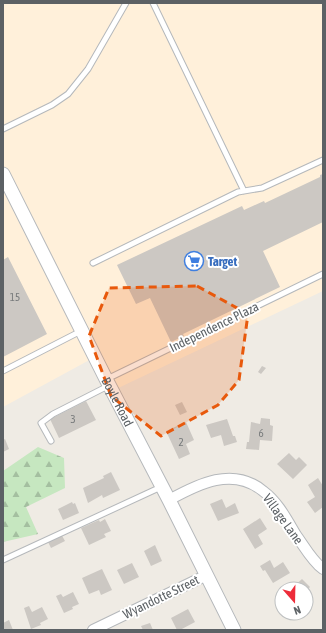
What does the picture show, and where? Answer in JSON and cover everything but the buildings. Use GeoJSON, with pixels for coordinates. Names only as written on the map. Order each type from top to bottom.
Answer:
{"type":"FeatureCollection","features":[{"type":"Feature","properties":{"kind":"street","name":"Boyle Road"},"geometry":{"type":"LineString","coordinates":[[3,174],[82,330],[107,383],[162,486],[234,630]]}},
{"type":"Feature","properties":{"kind":"street","name":"Village Lane"},"geometry":{"type":"LineString","coordinates":[[169,500],[205,482],[232,479],[249,482],[264,491],[276,505],[305,548],[323,569]]}},
{"type":"Feature","properties":{"kind":"street","name":"Wyandotte Street"},"geometry":{"type":"LineString","coordinates":[[93,630],[207,575]]}},
{"type":"Feature","properties":{"kind":"lane"},"geometry":{"type":"LineString","coordinates":[[3,129],[52,105],[68,94],[88,70],[126,3]]}},
{"type":"Feature","properties":{"kind":"lane"},"geometry":{"type":"LineString","coordinates":[[153,3],[244,191]]}},
{"type":"Feature","properties":{"kind":"lane"},"geometry":{"type":"LineString","coordinates":[[93,263],[238,192],[262,188],[323,160]]}},
{"type":"Feature","properties":{"kind":"lane","name":"Independence Plaza"},"geometry":{"type":"LineString","coordinates":[[51,441],[41,423],[53,414],[107,383],[323,274]]}},
{"type":"Feature","properties":{"kind":"lane"},"geometry":{"type":"LineString","coordinates":[[3,371],[82,330]]}},
{"type":"Feature","properties":{"kind":"lane"},"geometry":{"type":"LineString","coordinates":[[3,560],[162,486]]}},
{"type":"Feature","properties":{"kind":"highlighted area"},"geometry":{"type":"Polygon","coordinates":[[[197,286],[248,314],[239,380],[218,405],[161,436],[111,396],[89,336],[109,288],[197,286]]]}},
{"type":"Feature","properties":{"kind":"shaded area"},"geometry":{"type":"Polygon","coordinates":[[[3,3],[323,3],[323,291],[112,391],[95,357],[3,407],[3,3]]]}},
{"type":"Feature","properties":{"kind":"green space"},"geometry":{"type":"Polygon","coordinates":[[[38,447],[64,458],[65,488],[26,507],[38,534],[3,542],[3,471],[38,447]]]}},
{"type":"Feature","properties":{"kind":"place","name":"Target"},"geometry":{"type":"Point","coordinates":[194,261]}}]}
